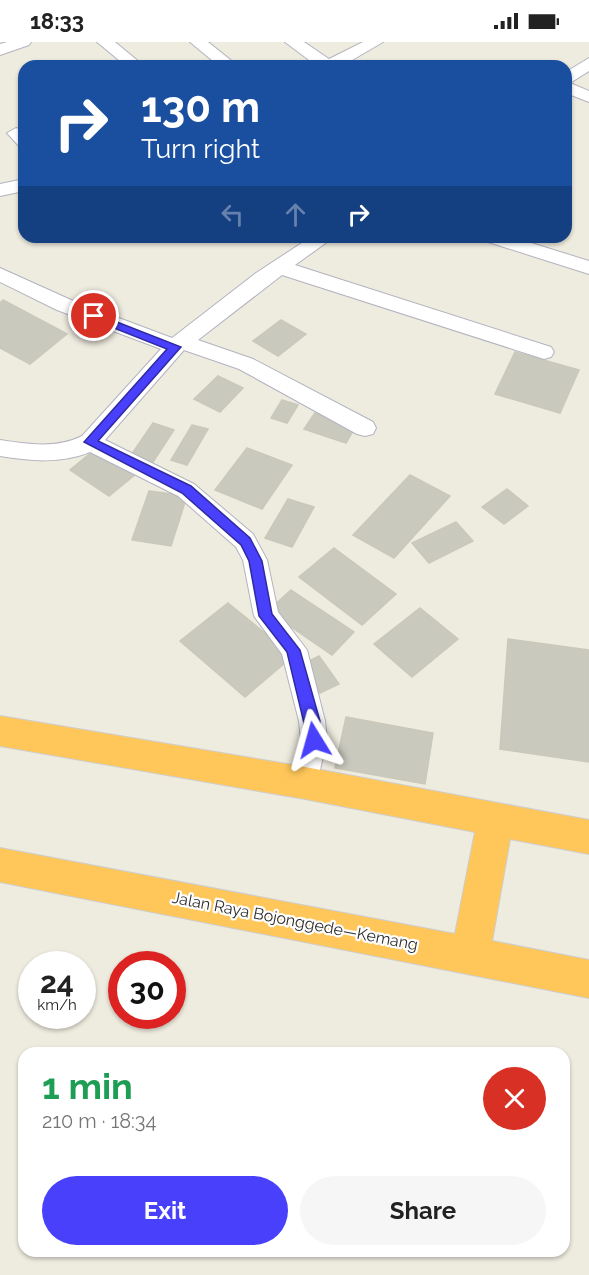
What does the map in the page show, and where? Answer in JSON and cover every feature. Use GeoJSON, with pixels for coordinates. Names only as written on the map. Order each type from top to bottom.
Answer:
{"type":"FeatureCollection","features":[{"type":"Feature","properties":{"kind":"highway"},"geometry":{"type":"LineString","coordinates":[[0,731],[305,783],[589,837]]}},
{"type":"Feature","properties":{"kind":"highway"},"geometry":{"type":"LineString","coordinates":[[470,956],[495,820]]}},
{"type":"Feature","properties":{"kind":"highway","name":"Jalan Raya Bojonggede—Kemang"},"geometry":{"type":"LineString","coordinates":[[0,865],[589,979]]}},
{"type":"Feature","properties":{"kind":"street"},"geometry":{"type":"LineString","coordinates":[[105,42],[128,60]]}},
{"type":"Feature","properties":{"kind":"street"},"geometry":{"type":"LineString","coordinates":[[198,42],[222,60]]}},
{"type":"Feature","properties":{"kind":"street"},"geometry":{"type":"LineString","coordinates":[[293,42],[320,60]]}},
{"type":"Feature","properties":{"kind":"street"},"geometry":{"type":"LineString","coordinates":[[340,60],[375,42]]}},
{"type":"Feature","properties":{"kind":"street"},"geometry":{"type":"LineString","coordinates":[[572,75],[589,63]]}},
{"type":"Feature","properties":{"kind":"street"},"geometry":{"type":"LineString","coordinates":[[572,90],[589,97]]}},
{"type":"Feature","properties":{"kind":"street"},"geometry":{"type":"LineString","coordinates":[[0,190],[18,186]]}},
{"type":"Feature","properties":{"kind":"street"},"geometry":{"type":"LineString","coordinates":[[0,448],[27,452],[78,450],[90,442],[178,345],[279,267],[315,243]]}},
{"type":"Feature","properties":{"kind":"street"},"geometry":{"type":"LineString","coordinates":[[511,243],[589,268]]}},
{"type":"Feature","properties":{"kind":"street"},"geometry":{"type":"LineString","coordinates":[[279,267],[544,352]]}},
{"type":"Feature","properties":{"kind":"street"},"geometry":{"type":"LineString","coordinates":[[0,274],[64,304],[178,345],[246,364],[365,428]]}},
{"type":"Feature","properties":{"kind":"street"},"geometry":{"type":"LineString","coordinates":[[90,442],[142,465],[186,490],[245,541],[255,561],[266,616],[294,650],[312,721],[314,740],[305,783]]}},
{"type":"Feature","properties":{"kind":"building"},"geometry":{"type":"Polygon","coordinates":[[[3,300],[67,334],[30,364],[0,348],[0,303],[3,300]]]}},
{"type":"Feature","properties":{"kind":"building"},"geometry":{"type":"Polygon","coordinates":[[[281,320],[306,334],[278,356],[253,341],[281,320]]]}},
{"type":"Feature","properties":{"kind":"building"},"geometry":{"type":"Polygon","coordinates":[[[515,352],[579,370],[560,413],[495,394],[515,352]]]}},
{"type":"Feature","properties":{"kind":"building"},"geometry":{"type":"Polygon","coordinates":[[[218,376],[243,388],[220,412],[194,399],[218,376]]]}},
{"type":"Feature","properties":{"kind":"building"},"geometry":{"type":"Polygon","coordinates":[[[282,400],[298,405],[287,423],[271,418],[282,400]]]}},
{"type":"Feature","properties":{"kind":"building"},"geometry":{"type":"Polygon","coordinates":[[[315,413],[356,426],[346,443],[304,429],[315,413]]]}},
{"type":"Feature","properties":{"kind":"building"},"geometry":{"type":"Polygon","coordinates":[[[153,423],[174,430],[151,465],[129,458],[153,423]]]}},
{"type":"Feature","properties":{"kind":"building"},"geometry":{"type":"Polygon","coordinates":[[[192,425],[208,429],[187,465],[171,460],[192,425]]]}},
{"type":"Feature","properties":{"kind":"building"},"geometry":{"type":"Polygon","coordinates":[[[98,447],[137,473],[109,496],[70,470],[98,447]]]}},
{"type":"Feature","properties":{"kind":"building"},"geometry":{"type":"Polygon","coordinates":[[[247,448],[292,465],[262,509],[215,490],[247,448]]]}},
{"type":"Feature","properties":{"kind":"building"},"geometry":{"type":"Polygon","coordinates":[[[410,475],[450,496],[394,558],[353,535],[410,475]]]}},
{"type":"Feature","properties":{"kind":"building"},"geometry":{"type":"Polygon","coordinates":[[[507,489],[528,506],[504,524],[482,507],[507,489]]]}},
{"type":"Feature","properties":{"kind":"building"},"geometry":{"type":"Polygon","coordinates":[[[149,491],[187,496],[171,546],[132,540],[149,491]]]}},
{"type":"Feature","properties":{"kind":"building"},"geometry":{"type":"Polygon","coordinates":[[[288,499],[314,507],[292,547],[265,538],[288,499]]]}},
{"type":"Feature","properties":{"kind":"building"},"geometry":{"type":"Polygon","coordinates":[[[456,522],[473,541],[429,563],[412,543],[456,522]]]}},
{"type":"Feature","properties":{"kind":"building"},"geometry":{"type":"Polygon","coordinates":[[[334,548],[396,594],[362,625],[299,577],[334,548]]]}},
{"type":"Feature","properties":{"kind":"building"},"geometry":{"type":"Polygon","coordinates":[[[291,590],[354,632],[332,655],[268,611],[291,590]]]}},
{"type":"Feature","properties":{"kind":"building"},"geometry":{"type":"Polygon","coordinates":[[[228,603],[293,656],[245,697],[180,641],[228,603]]]}},
{"type":"Feature","properties":{"kind":"building"},"geometry":{"type":"Polygon","coordinates":[[[420,608],[458,639],[412,677],[374,644],[420,608]]]}},
{"type":"Feature","properties":{"kind":"building"},"geometry":{"type":"Polygon","coordinates":[[[508,639],[589,650],[589,762],[500,749],[508,639]]]}},
{"type":"Feature","properties":{"kind":"building"},"geometry":{"type":"Polygon","coordinates":[[[319,656],[339,684],[320,693],[301,665],[319,656]]]}},
{"type":"Feature","properties":{"kind":"building"},"geometry":{"type":"Polygon","coordinates":[[[346,717],[433,733],[425,784],[335,768],[346,717]]]}},
{"type":"Feature","properties":{"kind":"route"},"geometry":{"type":"LineString","coordinates":[[94,316],[175,347],[90,442],[122,455],[186,490],[245,541],[255,561],[266,616],[294,650],[312,721],[314,740]]}}]}
